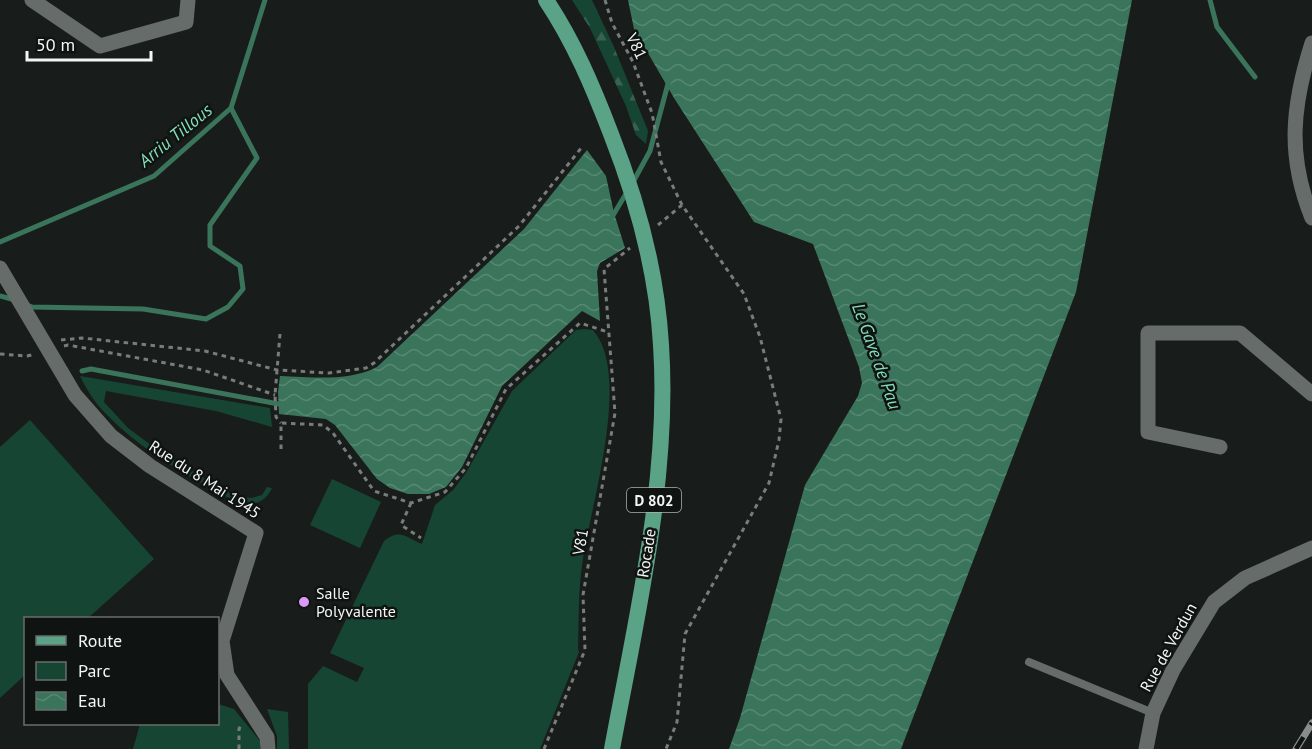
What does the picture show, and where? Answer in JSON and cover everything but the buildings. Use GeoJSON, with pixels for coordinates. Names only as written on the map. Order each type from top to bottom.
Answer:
{"type":"FeatureCollection","features":[{"type":"Feature","properties":{"kind":"main road","name":"D 802"},"geometry":{"type":"LineString","coordinates":[[546,0],[559,19],[588,75],[621,160],[638,248]]}},
{"type":"Feature","properties":{"kind":"main road","name":"Rocade"},"geometry":{"type":"LineString","coordinates":[[612,749],[649,539],[660,462],[661,345],[656,298],[638,248]]}},
{"type":"Feature","properties":{"kind":"street"},"geometry":{"type":"LineString","coordinates":[[32,0],[100,46],[186,22],[188,0]]}},
{"type":"Feature","properties":{"kind":"street"},"geometry":{"type":"LineString","coordinates":[[1312,43],[1304,67],[1296,109],[1294,155],[1304,199],[1312,218]]}},
{"type":"Feature","properties":{"kind":"street","name":"Rue du 8 Mai 1945"},"geometry":{"type":"LineString","coordinates":[[2,272],[75,395],[111,436],[150,466],[255,533],[222,641],[227,675],[267,737],[268,749]]}},
{"type":"Feature","properties":{"kind":"street"},"geometry":{"type":"LineString","coordinates":[[1220,447],[1148,432],[1148,333],[1240,333],[1312,394]]}},
{"type":"Feature","properties":{"kind":"street","name":"Rue de Verdun"},"geometry":{"type":"LineString","coordinates":[[1146,749],[1153,713],[1173,670],[1214,602],[1245,578],[1312,548]]}},
{"type":"Feature","properties":{"kind":"lane"},"geometry":{"type":"LineString","coordinates":[[1029,662],[1153,713]]}},
{"type":"Feature","properties":{"kind":"path","name":"V81"},"geometry":{"type":"LineString","coordinates":[[605,0],[612,23],[633,62],[652,113],[660,162],[682,205],[744,294],[760,337],[781,419],[779,440],[769,483],[685,634],[677,722],[666,749]]}},
{"type":"Feature","properties":{"kind":"path"},"geometry":{"type":"LineString","coordinates":[[50,350],[59,340],[82,338],[205,351],[277,370],[329,373],[366,368],[519,226],[582,147]]}},
{"type":"Feature","properties":{"kind":"path"},"geometry":{"type":"LineString","coordinates":[[656,226],[682,205]]}},
{"type":"Feature","properties":{"kind":"path","name":"V81"},"geometry":{"type":"LineString","coordinates":[[544,749],[585,650],[583,595],[615,413],[604,269],[638,248]]}},
{"type":"Feature","properties":{"kind":"path"},"geometry":{"type":"LineString","coordinates":[[281,423],[322,425],[333,433],[374,491],[411,503],[445,492],[465,468],[506,389],[580,323],[608,332]]}},
{"type":"Feature","properties":{"kind":"path"},"geometry":{"type":"LineString","coordinates":[[280,333],[275,407],[276,417],[281,423],[281,449]]}},
{"type":"Feature","properties":{"kind":"path"},"geometry":{"type":"LineString","coordinates":[[0,354],[27,356],[68,345],[203,370],[275,394]]}},
{"type":"Feature","properties":{"kind":"path"},"geometry":{"type":"LineString","coordinates":[[411,503],[401,525],[421,538]]}},
{"type":"Feature","properties":{"kind":"green space"},"geometry":{"type":"Polygon","coordinates":[[[572,0],[592,0],[648,131],[646,144],[636,135],[626,106],[590,28],[572,0]]]}},
{"type":"Feature","properties":{"kind":"green space"},"geometry":{"type":"Polygon","coordinates":[[[576,330],[593,330],[604,351],[609,378],[609,410],[581,576],[579,652],[540,749],[308,749],[308,684],[323,666],[357,682],[364,668],[330,653],[384,541],[399,534],[422,544],[435,505],[453,490],[466,473],[512,391],[576,330]]]}},
{"type":"Feature","properties":{"kind":"green space"},"geometry":{"type":"Polygon","coordinates":[[[80,376],[270,408],[272,427],[216,411],[106,391],[104,402],[128,428],[163,454],[233,495],[251,498],[262,495],[267,487],[272,488],[270,492],[258,502],[242,503],[229,498],[156,456],[118,426],[102,410],[80,376]]]}},
{"type":"Feature","properties":{"kind":"green space"},"geometry":{"type":"Polygon","coordinates":[[[30,420],[154,559],[89,617],[24,617],[24,676],[0,698],[0,447],[30,420]]]}},
{"type":"Feature","properties":{"kind":"green space"},"geometry":{"type":"Polygon","coordinates":[[[332,479],[381,502],[360,548],[310,525],[332,479]]]}},
{"type":"Feature","properties":{"kind":"green space"},"geometry":{"type":"Polygon","coordinates":[[[219,704],[234,709],[260,741],[260,749],[133,749],[140,725],[219,725],[219,704]]]}},
{"type":"Feature","properties":{"kind":"green space"},"geometry":{"type":"Polygon","coordinates":[[[267,709],[288,712],[289,749],[277,749],[277,736],[267,709]]]}},
{"type":"Feature","properties":{"kind":"water","name":"Le Gave de Pau"},"geometry":{"type":"Polygon","coordinates":[[[628,0],[1132,0],[1076,292],[901,749],[729,749],[740,718],[805,485],[858,396],[862,383],[859,367],[813,244],[754,222],[674,98],[634,29],[628,0]]]}},
{"type":"Feature","properties":{"kind":"water"},"geometry":{"type":"Polygon","coordinates":[[[587,150],[606,176],[625,248],[600,263],[597,271],[600,321],[582,311],[502,386],[462,467],[446,487],[429,494],[408,494],[390,488],[377,479],[335,425],[326,419],[279,414],[280,376],[342,377],[377,367],[524,229],[587,150]]]}},
{"type":"Feature","properties":{"kind":"waterway","name":"Arriu Tillous"},"geometry":{"type":"LineString","coordinates":[[0,242],[154,176],[231,108],[265,0]]}},
{"type":"Feature","properties":{"kind":"waterway"},"geometry":{"type":"LineString","coordinates":[[1210,0],[1217,27],[1255,77]]}},
{"type":"Feature","properties":{"kind":"waterway"},"geometry":{"type":"LineString","coordinates":[[632,184],[650,151],[669,80]]}},
{"type":"Feature","properties":{"kind":"waterway"},"geometry":{"type":"LineString","coordinates":[[27,305],[32,307],[143,309],[206,319],[228,307],[243,289],[240,266],[210,246],[210,225],[257,158],[231,108]]}},
{"type":"Feature","properties":{"kind":"waterway"},"geometry":{"type":"LineString","coordinates":[[612,217],[627,192]]}},
{"type":"Feature","properties":{"kind":"waterway"},"geometry":{"type":"LineString","coordinates":[[0,296],[15,300]]}},
{"type":"Feature","properties":{"kind":"waterway"},"geometry":{"type":"LineString","coordinates":[[82,371],[91,369],[284,405]]}},
{"type":"Feature","properties":{"kind":"railway"},"geometry":{"type":"LineString","coordinates":[[1296,749],[1312,723]]}},
{"type":"Feature","properties":{"kind":"place","name":"Salle Polyvalente"},"geometry":{"type":"Point","coordinates":[304,602]}}]}
